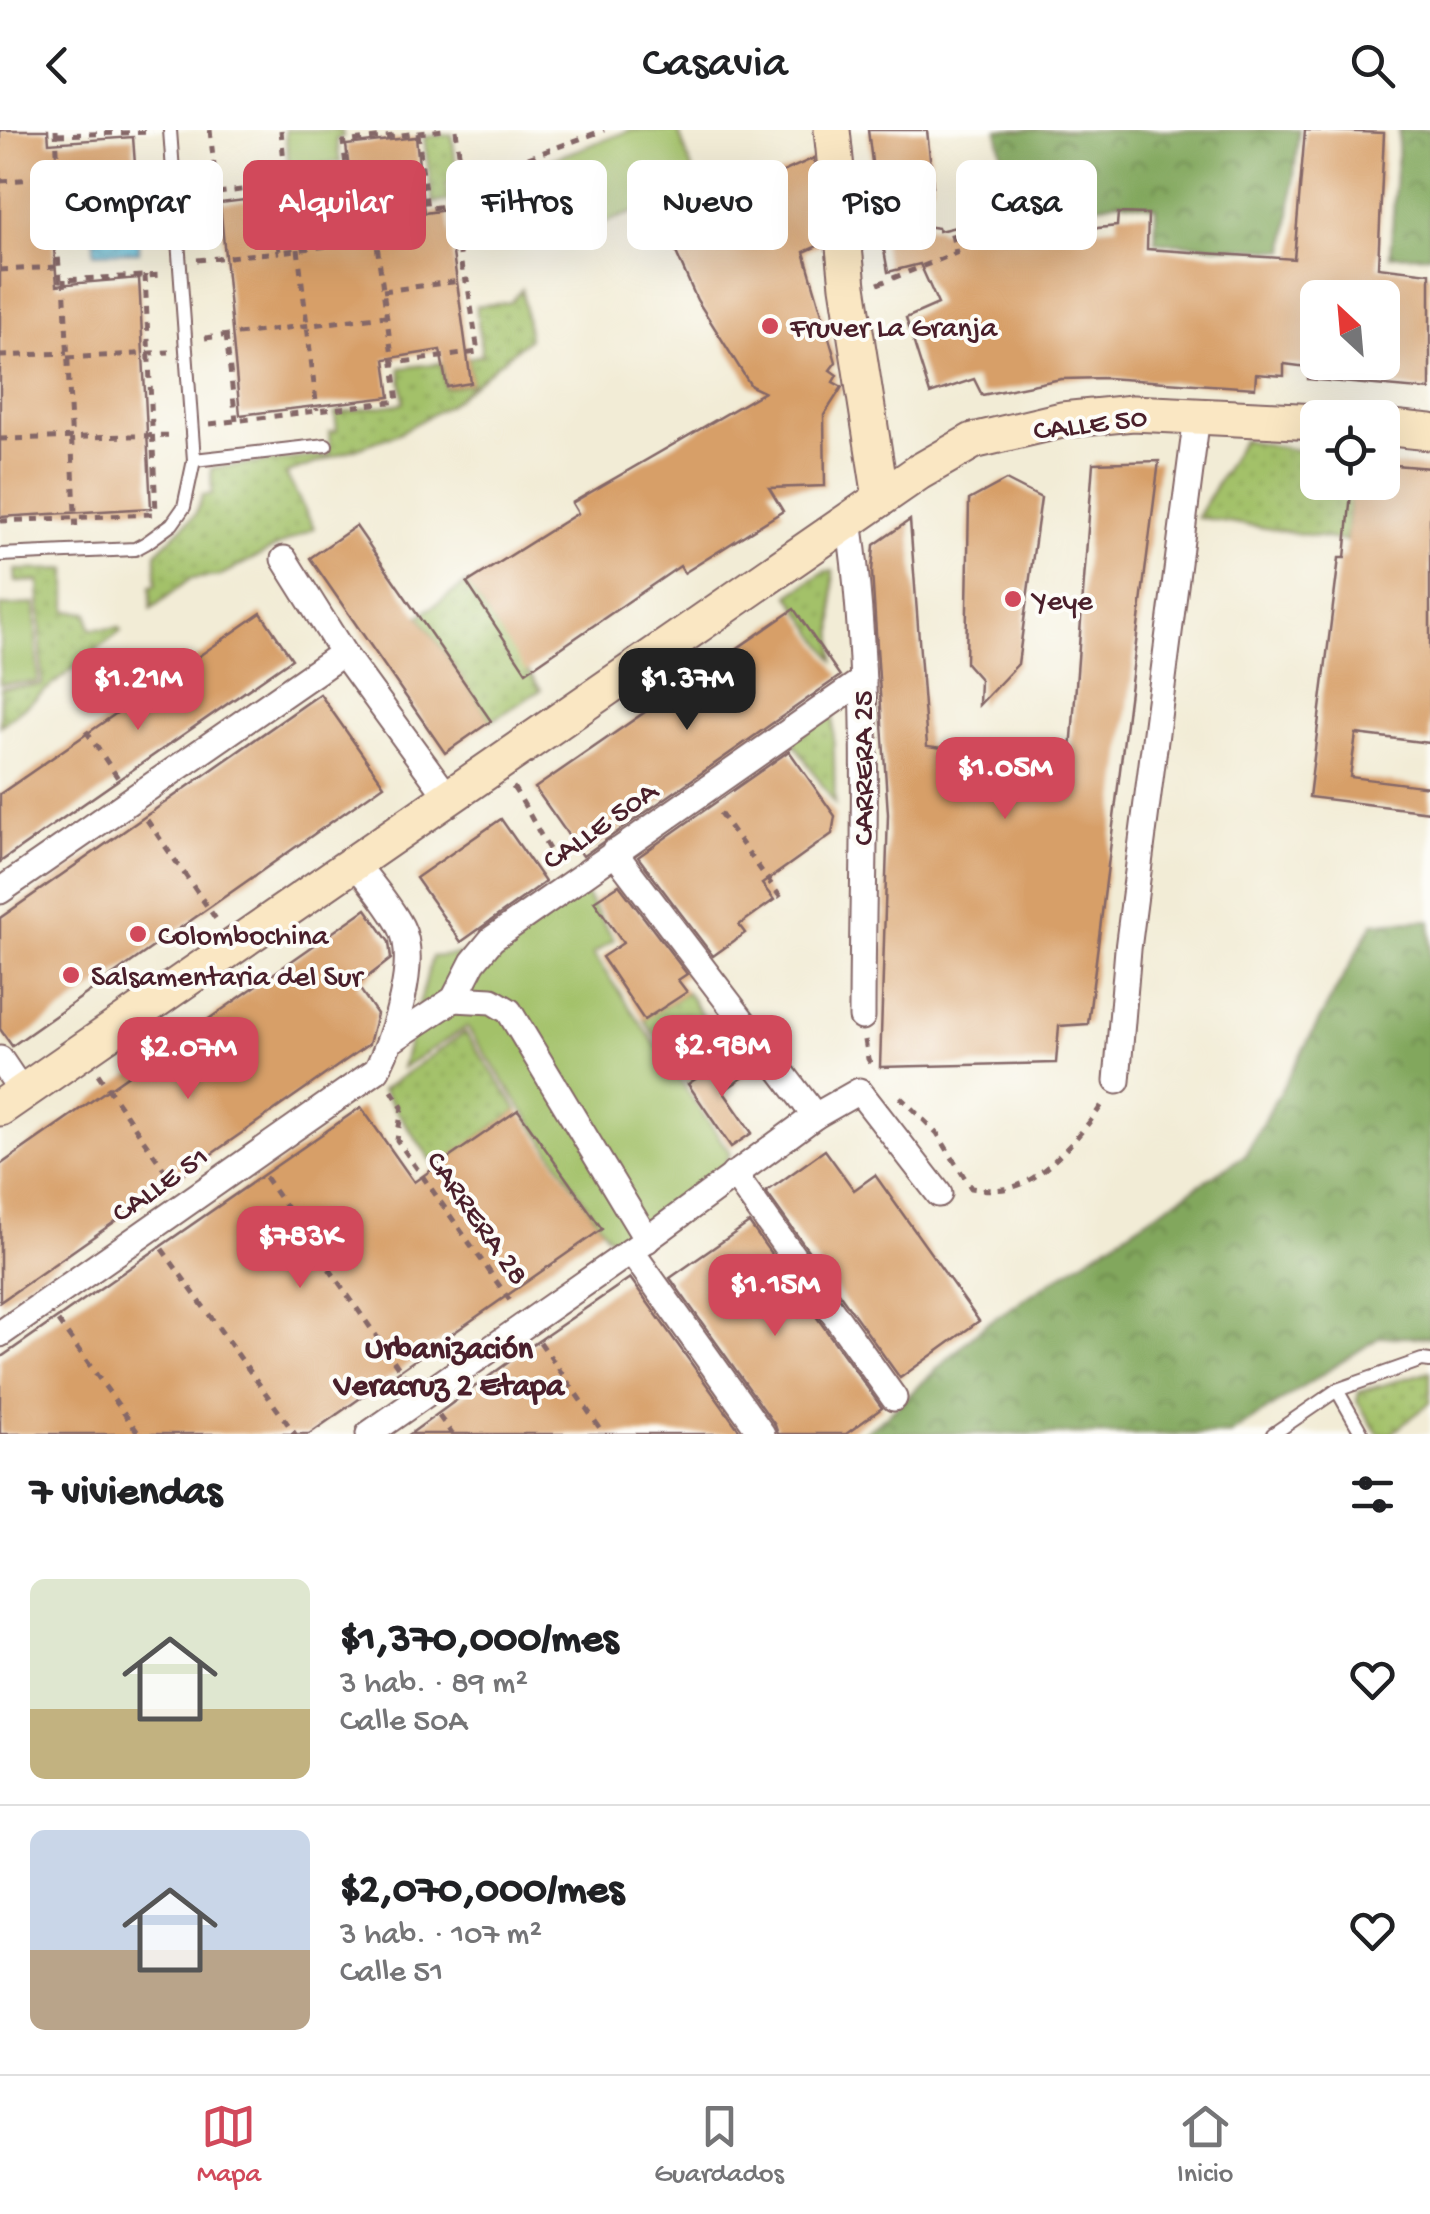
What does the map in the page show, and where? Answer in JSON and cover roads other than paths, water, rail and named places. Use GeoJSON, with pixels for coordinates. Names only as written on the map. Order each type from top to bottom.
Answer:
{"type":"FeatureCollection","features":[{"type":"Feature","properties":{"kind":"street"},"geometry":{"type":"LineString","coordinates":[[832,130],[848,286],[880,498]]}},
{"type":"Feature","properties":{"kind":"street","name":"CALLE 50"},"geometry":{"type":"LineString","coordinates":[[11,1101],[880,498],[973,442],[1062,420],[1133,412],[1300,421]]}},
{"type":"Feature","properties":{"kind":"street"},"geometry":{"type":"LineString","coordinates":[[1117,1081],[1128,949],[1196,416]]}},
{"type":"Feature","properties":{"kind":"street"},"geometry":{"type":"LineString","coordinates":[[1400,430],[1430,432]]}},
{"type":"Feature","properties":{"kind":"street","name":"CARRERA 25"},"geometry":{"type":"LineString","coordinates":[[849,520],[857,575],[863,680],[862,1017]]}},
{"type":"Feature","properties":{"kind":"street"},"geometry":{"type":"LineString","coordinates":[[284,559],[343,653],[447,796]]}},
{"type":"Feature","properties":{"kind":"street"},"geometry":{"type":"LineString","coordinates":[[0,891],[343,653]]}},
{"type":"Feature","properties":{"kind":"street","name":"CALLE 50A"},"geometry":{"type":"LineString","coordinates":[[392,1040],[454,999],[472,962],[492,939],[863,680]]}},
{"type":"Feature","properties":{"kind":"street"},"geometry":{"type":"LineString","coordinates":[[614,852],[815,1116]]}},
{"type":"Feature","properties":{"kind":"street"},"geometry":{"type":"LineString","coordinates":[[355,862],[401,927],[409,953],[392,1040]]}},
{"type":"Feature","properties":{"kind":"street"},"geometry":{"type":"LineString","coordinates":[[454,999],[492,1001],[509,1011],[639,1246],[762,1434]]}},
{"type":"Feature","properties":{"kind":"street","name":"CALLE 51"},"geometry":{"type":"LineString","coordinates":[[0,1334],[377,1070],[392,1040]]}},
{"type":"Feature","properties":{"kind":"street"},"geometry":{"type":"LineString","coordinates":[[0,1060],[11,1101]]}},
{"type":"Feature","properties":{"kind":"street"},"geometry":{"type":"LineString","coordinates":[[369,1434],[639,1246],[815,1116],[859,1091],[939,1194]]}},
{"type":"Feature","properties":{"kind":"street"},"geometry":{"type":"LineString","coordinates":[[734,1174],[894,1398]]}},
{"type":"Feature","properties":{"kind":"lane"},"geometry":{"type":"LineString","coordinates":[[0,554],[135,548],[156,538],[184,507],[194,460],[170,130]]}},
{"type":"Feature","properties":{"kind":"lane"},"geometry":{"type":"LineString","coordinates":[[194,460],[326,446]]}},
{"type":"Feature","properties":{"kind":"lane"},"geometry":{"type":"LineString","coordinates":[[1273,1434],[1338,1390],[1430,1360]]}},
{"type":"Feature","properties":{"kind":"lane"},"geometry":{"type":"LineString","coordinates":[[1338,1390],[1362,1434]]}},
{"type":"Feature","properties":{"kind":"water"},"geometry":{"type":"Polygon","coordinates":[[[94,250],[139,250],[139,252],[94,250]]]}},
{"type":"Feature","properties":{"kind":"place","name":"Fruver La Granja"},"geometry":{"type":"Point","coordinates":[770,326]}},
{"type":"Feature","properties":{"kind":"place","name":"Yeye"},"geometry":{"type":"Point","coordinates":[1013,599]}},
{"type":"Feature","properties":{"kind":"place","name":"Colombochina"},"geometry":{"type":"Point","coordinates":[138,934]}},
{"type":"Feature","properties":{"kind":"place","name":"Salsamentaria del Sur"},"geometry":{"type":"Point","coordinates":[71,975]}},
{"type":"Feature","properties":{"kind":"district","name":"Urbanización Veracruz 2 Etapa"},"geometry":{"type":"Point","coordinates":[449,1364]}}]}
